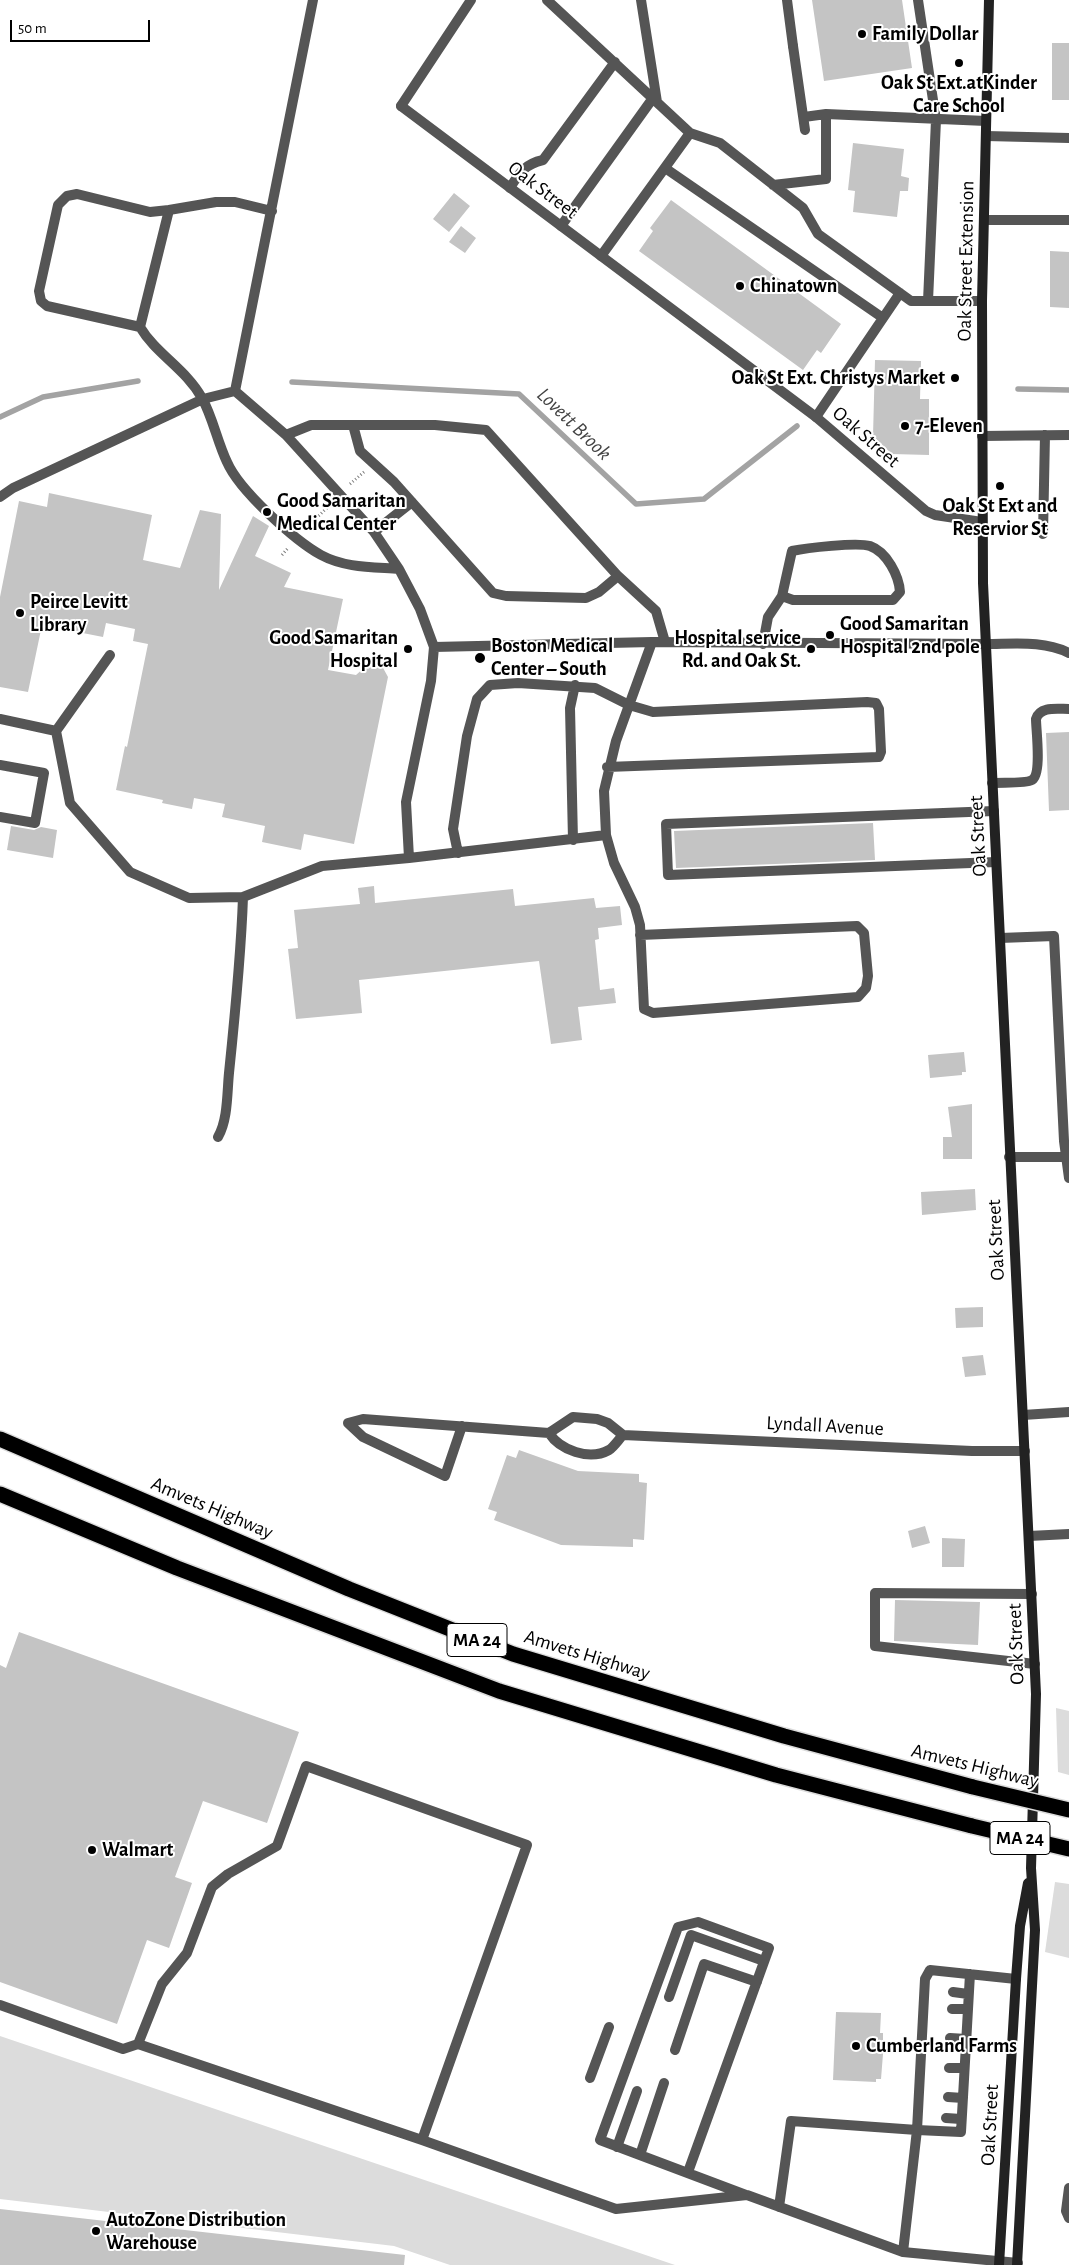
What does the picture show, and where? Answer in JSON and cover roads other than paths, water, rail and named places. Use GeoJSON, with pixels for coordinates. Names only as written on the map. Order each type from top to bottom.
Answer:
{"type":"FeatureCollection","features":[{"type":"Feature","properties":{"kind":"highway","name":"Amvets Highway"},"geometry":{"type":"LineString","coordinates":[[0,1439],[349,1590],[513,1654],[784,1736],[973,1787],[1069,1810]]}},
{"type":"Feature","properties":{"kind":"highway","name":"MA 24"},"geometry":{"type":"LineString","coordinates":[[0,1494],[186,1571],[499,1691],[776,1774],[1069,1850]]}},
{"type":"Feature","properties":{"kind":"main road","name":"Oak Street Extension"},"geometry":{"type":"LineString","coordinates":[[982,522],[982,301],[989,0]]}},
{"type":"Feature","properties":{"kind":"main road","name":"Oak Street"},"geometry":{"type":"LineString","coordinates":[[982,522],[992,783],[1035,1664],[1036,1734],[1031,1868],[1035,1930],[1017,2264]]}},
{"type":"Feature","properties":{"kind":"main road","name":"Oak Street"},"geometry":{"type":"LineString","coordinates":[[999,2263],[1020,1926],[1031,1868]]}},
{"type":"Feature","properties":{"kind":"street"},"geometry":{"type":"LineString","coordinates":[[235,392],[313,0]]}},
{"type":"Feature","properties":{"kind":"street","name":"Oak Street"},"geometry":{"type":"LineString","coordinates":[[471,0],[401,106],[816,417],[926,511],[935,515],[982,522]]}},
{"type":"Feature","properties":{"kind":"street"},"geometry":{"type":"LineString","coordinates":[[547,0],[690,133],[720,143],[803,208],[818,234],[911,301],[982,301]]}},
{"type":"Feature","properties":{"kind":"street"},"geometry":{"type":"LineString","coordinates":[[561,226],[655,100],[641,0]]}},
{"type":"Feature","properties":{"kind":"street"},"geometry":{"type":"LineString","coordinates":[[787,0],[806,130]]}},
{"type":"Feature","properties":{"kind":"street"},"geometry":{"type":"LineString","coordinates":[[918,0],[936,120],[928,301]]}},
{"type":"Feature","properties":{"kind":"street"},"geometry":{"type":"LineString","coordinates":[[510,188],[521,170],[530,162],[543,160],[614,62]]}},
{"type":"Feature","properties":{"kind":"street"},"geometry":{"type":"LineString","coordinates":[[804,117],[826,114],[986,121]]}},
{"type":"Feature","properties":{"kind":"street"},"geometry":{"type":"LineString","coordinates":[[773,186],[826,179],[826,114]]}},
{"type":"Feature","properties":{"kind":"street"},"geometry":{"type":"LineString","coordinates":[[601,256],[690,133]]}},
{"type":"Feature","properties":{"kind":"street"},"geometry":{"type":"LineString","coordinates":[[986,136],[1069,138]]}},
{"type":"Feature","properties":{"kind":"street"},"geometry":{"type":"LineString","coordinates":[[665,168],[883,318]]}},
{"type":"Feature","properties":{"kind":"street"},"geometry":{"type":"LineString","coordinates":[[272,212],[234,202],[216,202],[150,212],[77,194],[66,196],[58,205],[39,291],[41,301],[47,306],[140,327],[148,339],[188,376],[203,399],[227,463],[243,487],[297,537],[322,555],[358,567],[399,569]]}},
{"type":"Feature","properties":{"kind":"street"},"geometry":{"type":"LineString","coordinates":[[140,327],[169,210]]}},
{"type":"Feature","properties":{"kind":"street"},"geometry":{"type":"LineString","coordinates":[[984,220],[1069,220]]}},
{"type":"Feature","properties":{"kind":"street"},"geometry":{"type":"LineString","coordinates":[[816,417],[900,293]]}},
{"type":"Feature","properties":{"kind":"street"},"geometry":{"type":"LineString","coordinates":[[0,497],[13,488],[203,399],[235,392]]}},
{"type":"Feature","properties":{"kind":"street"},"geometry":{"type":"LineString","coordinates":[[235,392],[286,435],[374,532],[399,569],[420,608],[434,647],[431,681],[406,802],[409,858]]}},
{"type":"Feature","properties":{"kind":"street"},"geometry":{"type":"LineString","coordinates":[[286,435],[312,425],[435,424],[486,430],[618,576],[656,611],[665,642]]}},
{"type":"Feature","properties":{"kind":"street"},"geometry":{"type":"LineString","coordinates":[[353,425],[360,451],[412,502],[493,593],[506,596],[586,598],[599,592],[618,576]]}},
{"type":"Feature","properties":{"kind":"street"},"geometry":{"type":"LineString","coordinates":[[1043,534],[1045,435]]}},
{"type":"Feature","properties":{"kind":"street"},"geometry":{"type":"LineString","coordinates":[[982,436],[1069,435]]}},
{"type":"Feature","properties":{"kind":"street"},"geometry":{"type":"LineString","coordinates":[[374,532],[412,502]]}},
{"type":"Feature","properties":{"kind":"street"},"geometry":{"type":"LineString","coordinates":[[763,644],[768,617],[782,596],[792,551],[806,548],[869,546],[883,554],[900,582],[900,592],[894,600],[793,600],[782,596]]}},
{"type":"Feature","properties":{"kind":"street"},"geometry":{"type":"LineString","coordinates":[[434,647],[652,642],[1035,644],[1056,647],[1069,653]]}},
{"type":"Feature","properties":{"kind":"street"},"geometry":{"type":"LineString","coordinates":[[640,935],[857,926],[864,933],[868,976],[866,988],[858,997],[653,1013],[644,1009],[640,935],[635,907],[614,863],[606,835],[604,791],[608,767],[652,642]]}},
{"type":"Feature","properties":{"kind":"street"},"geometry":{"type":"LineString","coordinates":[[110,655],[56,731],[70,802],[130,872],[189,898],[243,897],[322,866],[458,853],[606,835]]}},
{"type":"Feature","properties":{"kind":"street"},"geometry":{"type":"LineString","coordinates":[[458,853],[453,829],[467,736],[477,699],[490,685],[518,683],[575,685],[595,688],[629,705],[653,712],[876,703],[879,709],[882,752],[879,757],[608,767]]}},
{"type":"Feature","properties":{"kind":"street"},"geometry":{"type":"LineString","coordinates":[[573,840],[570,708],[575,685]]}},
{"type":"Feature","properties":{"kind":"street"},"geometry":{"type":"LineString","coordinates":[[992,783],[1029,781],[1034,778],[1038,769],[1036,719],[1038,713],[1042,710],[1069,710]]}},
{"type":"Feature","properties":{"kind":"street"},"geometry":{"type":"LineString","coordinates":[[0,719],[56,731]]}},
{"type":"Feature","properties":{"kind":"street"},"geometry":{"type":"LineString","coordinates":[[0,765],[44,773],[34,823],[0,817]]}},
{"type":"Feature","properties":{"kind":"street"},"geometry":{"type":"LineString","coordinates":[[994,811],[666,824],[668,875],[996,862]]}},
{"type":"Feature","properties":{"kind":"street"},"geometry":{"type":"LineString","coordinates":[[218,1137],[222,1130],[228,1080],[242,943],[243,897]]}},
{"type":"Feature","properties":{"kind":"street"},"geometry":{"type":"LineString","coordinates":[[1000,938],[1054,936],[1069,1178]]}},
{"type":"Feature","properties":{"kind":"street"},"geometry":{"type":"LineString","coordinates":[[1010,1157],[1068,1157]]}},
{"type":"Feature","properties":{"kind":"street"},"geometry":{"type":"LineString","coordinates":[[1023,1415],[1069,1412]]}},
{"type":"Feature","properties":{"kind":"street"},"geometry":{"type":"LineString","coordinates":[[462,1426],[446,1476],[363,1436],[348,1423],[363,1418],[549,1433],[573,1418],[597,1419],[608,1423],[623,1435],[609,1450],[594,1453],[570,1452],[554,1442],[549,1433]]}},
{"type":"Feature","properties":{"kind":"street","name":"Lyndall Avenue"},"geometry":{"type":"LineString","coordinates":[[623,1435],[972,1451],[1025,1451]]}},
{"type":"Feature","properties":{"kind":"street"},"geometry":{"type":"LineString","coordinates":[[1029,1536],[1069,1534]]}},
{"type":"Feature","properties":{"kind":"street"},"geometry":{"type":"LineString","coordinates":[[1032,1594],[875,1593],[875,1646],[1035,1664]]}},
{"type":"Feature","properties":{"kind":"street"},"geometry":{"type":"LineString","coordinates":[[138,2044],[162,1984],[187,1953],[212,1887],[228,1874],[277,1846],[306,1766],[527,1846],[422,2140]]}},
{"type":"Feature","properties":{"kind":"street"},"geometry":{"type":"LineString","coordinates":[[688,2172],[769,1948],[698,1922],[678,1927],[600,2140],[903,2252],[1017,2264]]}},
{"type":"Feature","properties":{"kind":"street"},"geometry":{"type":"LineString","coordinates":[[669,1997],[691,1935],[764,1961]]}},
{"type":"Feature","properties":{"kind":"street"},"geometry":{"type":"LineString","coordinates":[[675,2050],[704,1964],[757,1982]]}},
{"type":"Feature","properties":{"kind":"street"},"geometry":{"type":"LineString","coordinates":[[903,2252],[922,2095],[927,2007],[925,1979],[930,1970],[1016,1979]]}},
{"type":"Feature","properties":{"kind":"street"},"geometry":{"type":"LineString","coordinates":[[779,2207],[791,2121],[961,2132],[970,1974]]}},
{"type":"Feature","properties":{"kind":"street"},"geometry":{"type":"LineString","coordinates":[[952,1992],[968,1994]]}},
{"type":"Feature","properties":{"kind":"street"},"geometry":{"type":"LineString","coordinates":[[0,2005],[124,2049],[138,2044],[422,2140],[616,2209],[747,2195]]}},
{"type":"Feature","properties":{"kind":"street"},"geometry":{"type":"LineString","coordinates":[[952,2009],[968,2009]]}},
{"type":"Feature","properties":{"kind":"street"},"geometry":{"type":"LineString","coordinates":[[590,2078],[609,2027]]}},
{"type":"Feature","properties":{"kind":"street"},"geometry":{"type":"LineString","coordinates":[[950,2038],[966,2039]]}},
{"type":"Feature","properties":{"kind":"street"},"geometry":{"type":"LineString","coordinates":[[949,2068],[964,2068]]}},
{"type":"Feature","properties":{"kind":"street"},"geometry":{"type":"LineString","coordinates":[[640,2155],[664,2083]]}},
{"type":"Feature","properties":{"kind":"street"},"geometry":{"type":"LineString","coordinates":[[617,2147],[636,2091]]}},
{"type":"Feature","properties":{"kind":"street"},"geometry":{"type":"LineString","coordinates":[[948,2097],[963,2098]]}},
{"type":"Feature","properties":{"kind":"street"},"geometry":{"type":"LineString","coordinates":[[946,2118],[961,2119]]}},
{"type":"Feature","properties":{"kind":"street"},"geometry":{"type":"LineString","coordinates":[[1069,2188],[1066,2211],[1069,2218]]}},
{"type":"Feature","properties":{"kind":"waterway","name":"Lovett Brook"},"geometry":{"type":"LineString","coordinates":[[0,417],[43,397],[138,381]]}},
{"type":"Feature","properties":{"kind":"waterway","name":"Lovett Brook"},"geometry":{"type":"LineString","coordinates":[[292,382],[519,394],[636,504],[704,499],[797,426]]}},
{"type":"Feature","properties":{"kind":"waterway","name":"Lovett Brook"},"geometry":{"type":"LineString","coordinates":[[1018,389],[1069,390]]}},
{"type":"Feature","properties":{"kind":"place","name":"Family Dollar"},"geometry":{"type":"Point","coordinates":[862,34]}},
{"type":"Feature","properties":{"kind":"place","name":"Oak St Ext.atKinder Care School"},"geometry":{"type":"Point","coordinates":[959,63]}},
{"type":"Feature","properties":{"kind":"place","name":"Chinatown"},"geometry":{"type":"Point","coordinates":[740,286]}},
{"type":"Feature","properties":{"kind":"place","name":"Oak St Ext. Christys Market"},"geometry":{"type":"Point","coordinates":[955,378]}},
{"type":"Feature","properties":{"kind":"place","name":"7-Eleven"},"geometry":{"type":"Point","coordinates":[905,426]}},
{"type":"Feature","properties":{"kind":"place","name":"Oak St Ext and Reservior St"},"geometry":{"type":"Point","coordinates":[1000,486]}},
{"type":"Feature","properties":{"kind":"place","name":"Good Samaritan Medical Center"},"geometry":{"type":"Point","coordinates":[267,512]}},
{"type":"Feature","properties":{"kind":"place","name":"Peirce Levitt Library"},"geometry":{"type":"Point","coordinates":[20,613]}},
{"type":"Feature","properties":{"kind":"place","name":"Good Samaritan Hospital 2nd pole"},"geometry":{"type":"Point","coordinates":[830,635]}},
{"type":"Feature","properties":{"kind":"place","name":"Good Samaritan Hospital"},"geometry":{"type":"Point","coordinates":[408,649]}},
{"type":"Feature","properties":{"kind":"place","name":"Hospital service Rd. and Oak St."},"geometry":{"type":"Point","coordinates":[811,649]}},
{"type":"Feature","properties":{"kind":"place","name":"Boston Medical Center – South"},"geometry":{"type":"Point","coordinates":[480,658]}},
{"type":"Feature","properties":{"kind":"place","name":"Walmart"},"geometry":{"type":"Point","coordinates":[92,1850]}},
{"type":"Feature","properties":{"kind":"place","name":"Cumberland Farms"},"geometry":{"type":"Point","coordinates":[856,2046]}},
{"type":"Feature","properties":{"kind":"place","name":"AutoZone Distribution Warehouse"},"geometry":{"type":"Point","coordinates":[96,2231]}}]}
